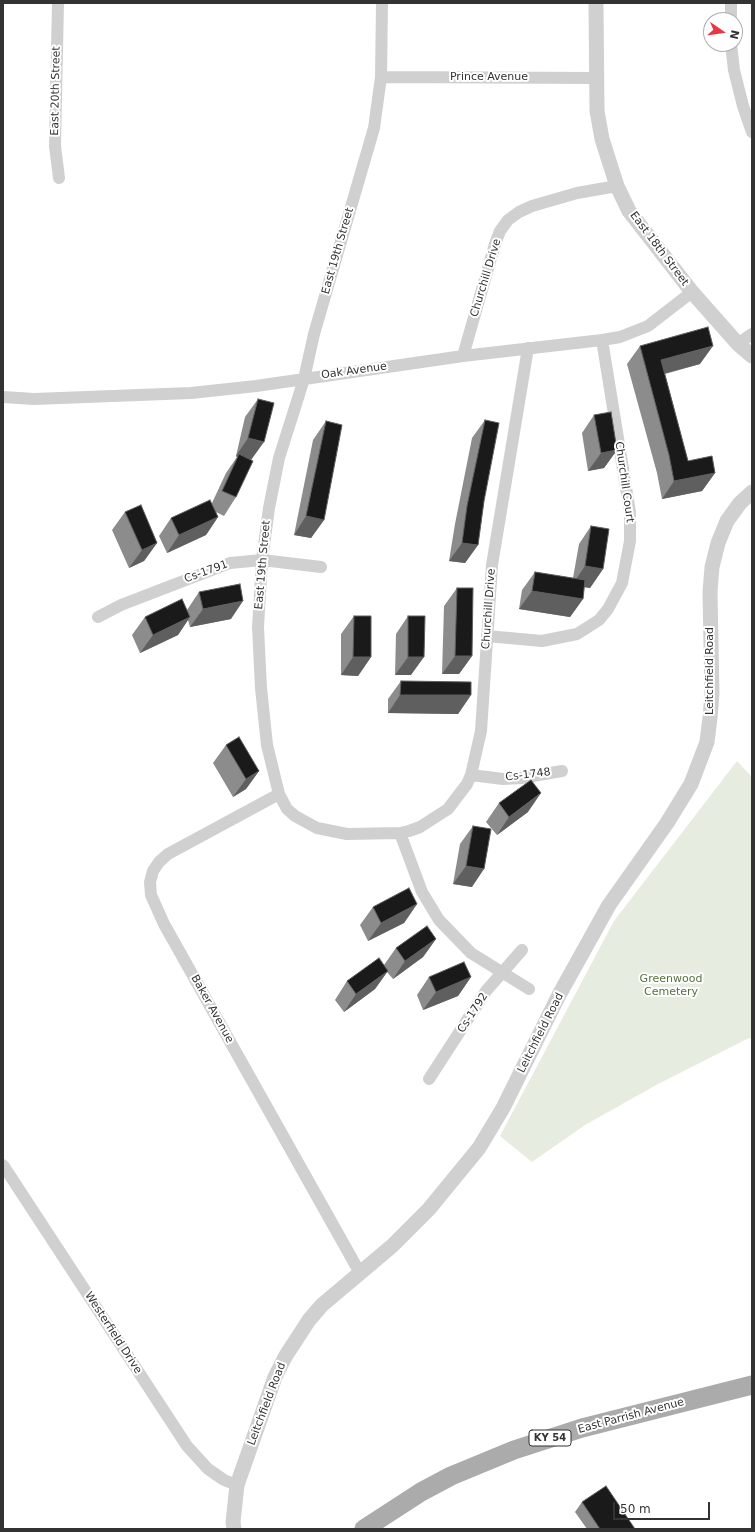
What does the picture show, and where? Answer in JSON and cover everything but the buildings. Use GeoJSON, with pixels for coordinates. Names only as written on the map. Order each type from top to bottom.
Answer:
{"type":"FeatureCollection","features":[{"type":"Feature","properties":{"kind":"main road","name":"East Parrish Avenue"},"geometry":{"type":"LineString","coordinates":[[364,1529],[409,1499],[451,1476],[514,1450],[582,1428],[752,1385]]}},
{"type":"Feature","properties":{"kind":"street","name":"East 20th Street"},"geometry":{"type":"LineString","coordinates":[[58,3],[55,146],[59,178]]}},
{"type":"Feature","properties":{"kind":"street","name":"East 19th Street"},"geometry":{"type":"LineString","coordinates":[[382,3],[382,77],[374,128],[314,334],[304,378],[279,458],[269,508],[262,560],[258,627],[261,688],[267,745],[279,794],[288,809],[295,816],[317,828],[347,834],[400,833]]}},
{"type":"Feature","properties":{"kind":"street","name":"East 18th Street"},"geometry":{"type":"LineString","coordinates":[[596,3],[597,111],[602,138],[617,186],[632,216],[692,292],[738,344],[752,356]]}},
{"type":"Feature","properties":{"kind":"street"},"geometry":{"type":"LineString","coordinates":[[732,52],[734,70],[742,106],[752,132]]}},
{"type":"Feature","properties":{"kind":"street","name":"Prince Avenue"},"geometry":{"type":"LineString","coordinates":[[382,77],[596,78]]}},
{"type":"Feature","properties":{"kind":"street","name":"Churchill Drive"},"geometry":{"type":"LineString","coordinates":[[463,356],[495,244],[500,231],[508,220],[519,212],[532,206],[578,193],[617,186]]}},
{"type":"Feature","properties":{"kind":"street","name":"Oak Avenue"},"geometry":{"type":"LineString","coordinates":[[3,397],[34,400],[191,393],[463,356],[602,340],[620,337],[648,326],[692,292]]}},
{"type":"Feature","properties":{"kind":"street"},"geometry":{"type":"LineString","coordinates":[[738,344],[752,334]]}},
{"type":"Feature","properties":{"kind":"street","name":"Churchill Court"},"geometry":{"type":"LineString","coordinates":[[487,636],[542,642],[577,634],[594,624],[608,609],[622,583],[630,541],[630,512],[602,340]]}},
{"type":"Feature","properties":{"kind":"street","name":"Churchill Drive"},"geometry":{"type":"LineString","coordinates":[[400,833],[420,827],[448,809],[462,793],[471,775],[481,731],[492,565],[528,348]]}},
{"type":"Feature","properties":{"kind":"street","name":"Leitchfield Road"},"geometry":{"type":"LineString","coordinates":[[234,1529],[233,1522],[237,1485],[275,1376],[285,1357],[309,1320],[322,1305],[392,1246],[429,1209],[479,1148],[503,1108],[560,995],[609,905],[667,823],[691,784],[707,742],[710,718],[710,592],[712,567],[718,543],[727,521],[740,503],[752,492]]}},
{"type":"Feature","properties":{"kind":"street","name":"Cs-1791"},"geometry":{"type":"LineString","coordinates":[[98,617],[121,605],[205,571],[230,563],[262,560],[321,567]]}},
{"type":"Feature","properties":{"kind":"street","name":"Cs-1748"},"geometry":{"type":"LineString","coordinates":[[471,775],[503,779],[521,778],[562,771]]}},
{"type":"Feature","properties":{"kind":"street","name":"Baker Avenue"},"geometry":{"type":"LineString","coordinates":[[279,794],[168,854],[159,862],[153,871],[150,882],[151,895],[164,924],[360,1273]]}},
{"type":"Feature","properties":{"kind":"street"},"geometry":{"type":"LineString","coordinates":[[400,833],[422,892],[439,920],[471,953],[501,974],[529,989]]}},
{"type":"Feature","properties":{"kind":"street","name":"Cs-1792"},"geometry":{"type":"LineString","coordinates":[[429,1080],[486,991],[522,950]]}},
{"type":"Feature","properties":{"kind":"street","name":"Westerfield Drive"},"geometry":{"type":"LineString","coordinates":[[3,1165],[187,1446],[208,1470],[224,1480],[237,1485]]}},
{"type":"Feature","properties":{"kind":"green space","name":"Greenwood Cemetery"},"geometry":{"type":"Polygon","coordinates":[[[737,761],[752,777],[752,1039],[749,1038],[658,1084],[585,1125],[532,1162],[500,1136],[614,921],[737,761]]]}}]}
